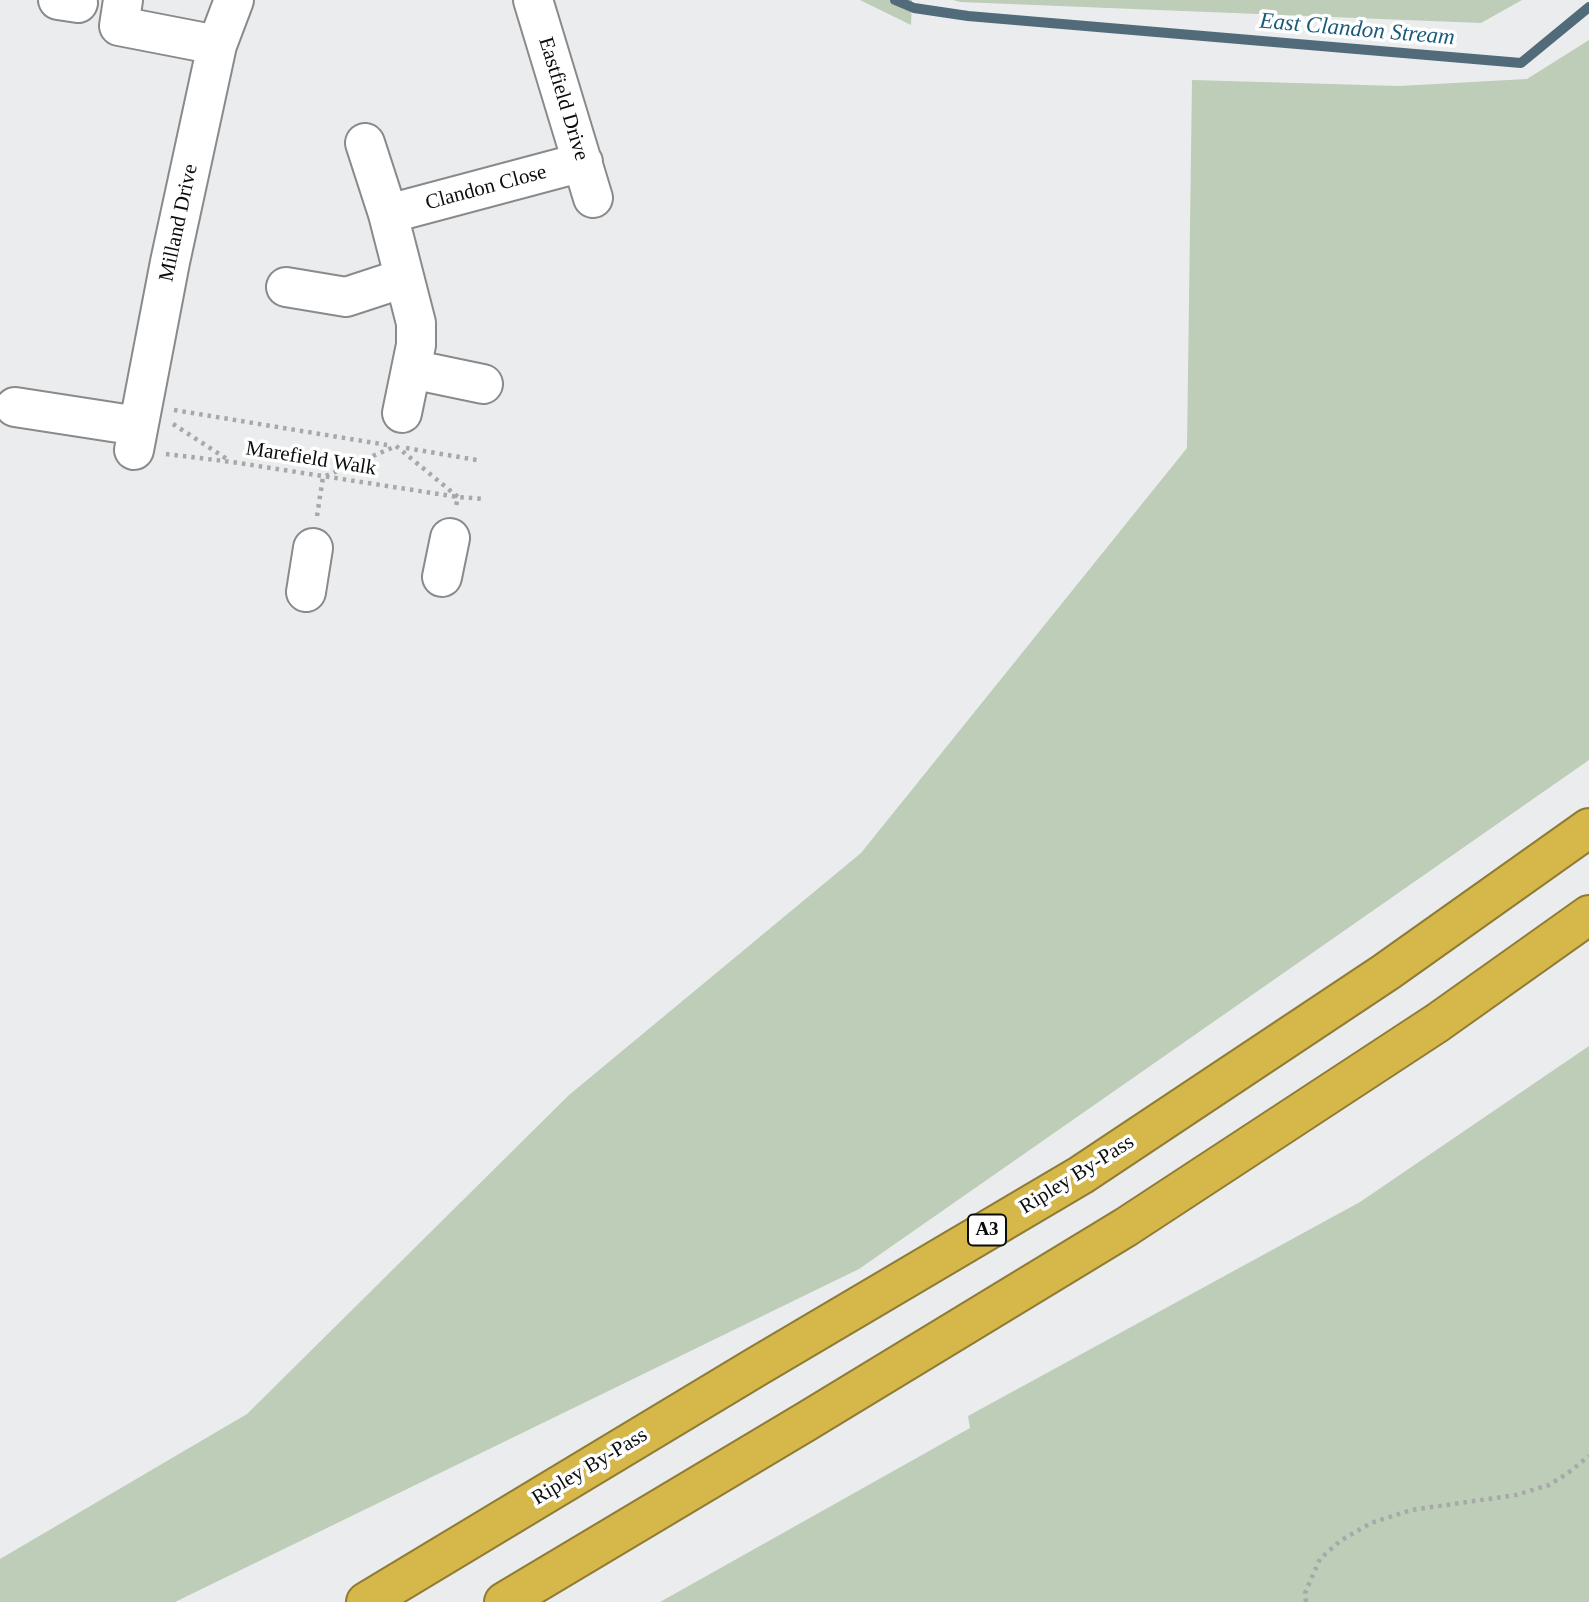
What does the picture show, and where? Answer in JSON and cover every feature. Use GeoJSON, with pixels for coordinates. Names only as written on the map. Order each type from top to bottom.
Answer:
{"type":"FeatureCollection","features":[{"type":"Feature","properties":{"kind":"highway","name":"Ripley By-Pass"},"geometry":{"type":"LineString","coordinates":[[366,1602],[1081,1175],[1385,972],[1589,828]]}},
{"type":"Feature","properties":{"kind":"highway"},"geometry":{"type":"LineString","coordinates":[[504,1602],[1126,1227],[1437,1023],[1589,915]]}},
{"type":"Feature","properties":{"kind":"street"},"geometry":{"type":"LineString","coordinates":[[123,0],[119,26],[216,45]]}},
{"type":"Feature","properties":{"kind":"street","name":"Milland Drive"},"geometry":{"type":"LineString","coordinates":[[138,427],[216,45],[234,0]]}},
{"type":"Feature","properties":{"kind":"street","name":"Eastfield Drive"},"geometry":{"type":"LineString","coordinates":[[533,0],[593,198]]}},
{"type":"Feature","properties":{"kind":"street"},"geometry":{"type":"LineString","coordinates":[[365,143],[388,214],[416,323],[416,345],[399,429]]}},
{"type":"Feature","properties":{"kind":"street","name":"Clandon Close"},"geometry":{"type":"LineString","coordinates":[[388,214],[583,162]]}},
{"type":"Feature","properties":{"kind":"street"},"geometry":{"type":"LineString","coordinates":[[286,286],[346,297],[404,278]]}},
{"type":"Feature","properties":{"kind":"street"},"geometry":{"type":"LineString","coordinates":[[411,369],[483,383]]}},
{"type":"Feature","properties":{"kind":"street"},"geometry":{"type":"LineString","coordinates":[[15,407],[138,427]]}},
{"type":"Feature","properties":{"kind":"street"},"geometry":{"type":"LineString","coordinates":[[442,577],[450,538]]}},
{"type":"Feature","properties":{"kind":"street"},"geometry":{"type":"LineString","coordinates":[[306,592],[313,548]]}},
{"type":"Feature","properties":{"kind":"path","name":"Marefield Walk"},"geometry":{"type":"LineString","coordinates":[[138,427],[399,429],[477,460]]}},
{"type":"Feature","properties":{"kind":"path","name":"Marefield Walk"},"geometry":{"type":"LineString","coordinates":[[138,427],[232,462],[484,499]]}},
{"type":"Feature","properties":{"kind":"path"},"geometry":{"type":"LineString","coordinates":[[138,427],[232,462]]}},
{"type":"Feature","properties":{"kind":"path"},"geometry":{"type":"LineString","coordinates":[[323,477],[399,429],[458,497]]}},
{"type":"Feature","properties":{"kind":"path"},"geometry":{"type":"LineString","coordinates":[[1306,1602],[1305,1593],[1320,1559],[1340,1541],[1371,1523],[1411,1510],[1516,1495],[1549,1485],[1589,1456]]}},
{"type":"Feature","properties":{"kind":"green space"},"geometry":{"type":"Polygon","coordinates":[[[860,0],[912,0],[911,25],[860,0]]]}},
{"type":"Feature","properties":{"kind":"green space"},"geometry":{"type":"Polygon","coordinates":[[[953,0],[1522,0],[1481,23],[953,0]]]}},
{"type":"Feature","properties":{"kind":"green space"},"geometry":{"type":"Polygon","coordinates":[[[1589,40],[1589,760],[859,1269],[175,1602],[0,1602],[0,1559],[247,1414],[569,1095],[861,853],[1187,448],[1192,80],[1399,86],[1527,79],[1589,40]]]}},
{"type":"Feature","properties":{"kind":"green space"},"geometry":{"type":"Polygon","coordinates":[[[1589,1046],[1589,1602],[660,1602],[970,1428],[968,1416],[1360,1202],[1589,1046]]]}},
{"type":"Feature","properties":{"kind":"waterway","name":"East Clandon Stream"},"geometry":{"type":"LineString","coordinates":[[895,0],[914,8],[968,16],[1521,63],[1589,7]]}}]}
